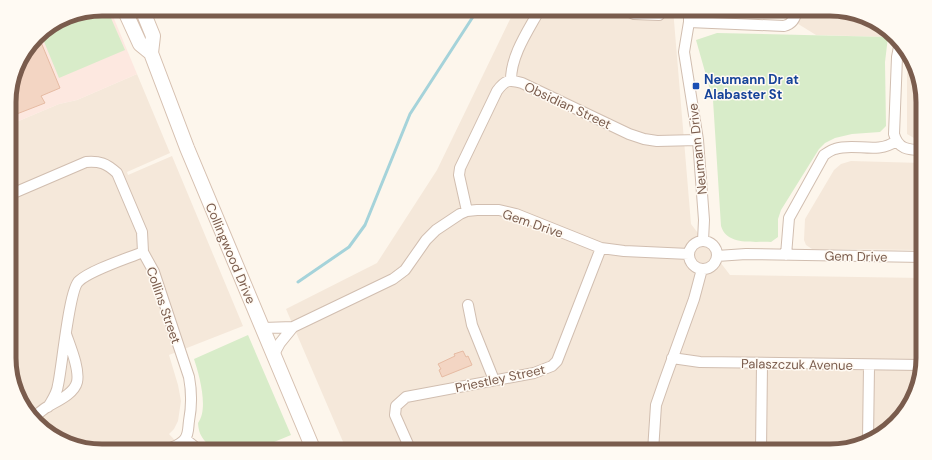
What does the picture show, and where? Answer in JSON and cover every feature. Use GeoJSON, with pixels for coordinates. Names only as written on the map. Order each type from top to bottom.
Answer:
{"type":"FeatureCollection","features":[{"type":"Feature","properties":{"kind":"main road","name":"Collingwood Drive"},"geometry":{"type":"LineString","coordinates":[[127,16],[140,44],[151,53]]}},
{"type":"Feature","properties":{"kind":"main road","name":"Collingwood Drive"},"geometry":{"type":"LineString","coordinates":[[145,16],[153,36],[151,53],[187,148],[311,444]]}},
{"type":"Feature","properties":{"kind":"street"},"geometry":{"type":"LineString","coordinates":[[511,80],[514,59],[536,16]]}},
{"type":"Feature","properties":{"kind":"street","name":"Neumann Drive"},"geometry":{"type":"LineString","coordinates":[[689,16],[689,22],[684,52],[698,140],[704,220],[703,242]]}},
{"type":"Feature","properties":{"kind":"street"},"geometry":{"type":"LineString","coordinates":[[689,22],[784,26],[790,24],[795,16]]}},
{"type":"Feature","properties":{"kind":"street"},"geometry":{"type":"LineString","coordinates":[[898,49],[896,57],[894,134],[896,141],[902,147],[916,149]]}},
{"type":"Feature","properties":{"kind":"street","name":"Obsidian Street"},"geometry":{"type":"LineString","coordinates":[[466,211],[459,175],[460,168],[497,91],[502,85],[511,80],[522,83],[630,134],[644,139],[657,141],[698,140]]}},
{"type":"Feature","properties":{"kind":"street"},"geometry":{"type":"LineString","coordinates":[[786,255],[789,218],[824,156],[834,149],[846,147],[873,149],[882,148],[896,141]]}},
{"type":"Feature","properties":{"kind":"street","name":"Collins Street"},"geometry":{"type":"LineString","coordinates":[[16,192],[86,162],[98,161],[104,163],[118,173],[142,232],[143,252],[154,272],[189,377],[192,393],[191,413],[188,432],[185,439]]}},
{"type":"Feature","properties":{"kind":"street","name":"Gem Drive"},"geometry":{"type":"LineString","coordinates":[[263,328],[293,327],[393,280],[405,270],[426,240],[436,230],[466,211],[499,210],[516,214],[601,248],[624,251],[689,254]]}},
{"type":"Feature","properties":{"kind":"street"},"geometry":{"type":"LineString","coordinates":[[708,242],[714,248],[717,256],[714,264],[710,267],[702,269],[692,263],[689,254],[695,244],[708,242]]}},
{"type":"Feature","properties":{"kind":"street","name":"Priestley Street"},"geometry":{"type":"LineString","coordinates":[[408,444],[395,415],[396,406],[406,397],[543,370],[552,366],[558,361],[601,248]]}},
{"type":"Feature","properties":{"kind":"street"},"geometry":{"type":"LineString","coordinates":[[48,407],[55,396],[58,386],[73,290],[77,282],[104,268],[143,252]]}},
{"type":"Feature","properties":{"kind":"street","name":"Gem Drive"},"geometry":{"type":"LineString","coordinates":[[717,256],[786,255],[916,257]]}},
{"type":"Feature","properties":{"kind":"street"},"geometry":{"type":"LineString","coordinates":[[653,444],[656,406],[694,299],[702,269]]}},
{"type":"Feature","properties":{"kind":"street"},"geometry":{"type":"LineString","coordinates":[[468,305],[472,325],[494,380]]}},
{"type":"Feature","properties":{"kind":"street","name":"Gem Drive"},"geometry":{"type":"LineString","coordinates":[[274,354],[280,343],[293,327]]}},
{"type":"Feature","properties":{"kind":"street"},"geometry":{"type":"LineString","coordinates":[[37,415],[73,389],[77,382],[77,371],[66,334]]}},
{"type":"Feature","properties":{"kind":"street","name":"Palaszczuk Avenue"},"geometry":{"type":"LineString","coordinates":[[672,358],[700,362],[762,364],[869,366],[916,365]]}},
{"type":"Feature","properties":{"kind":"street"},"geometry":{"type":"LineString","coordinates":[[761,444],[762,364]]}},
{"type":"Feature","properties":{"kind":"street"},"geometry":{"type":"LineString","coordinates":[[868,435],[869,366]]}},
{"type":"Feature","properties":{"kind":"street"},"geometry":{"type":"LineString","coordinates":[[179,444],[185,439],[191,444]]}},
{"type":"Feature","properties":{"kind":"shaded area"},"geometry":{"type":"Polygon","coordinates":[[[96,16],[113,16],[137,74],[77,100],[59,104],[16,122],[17,90],[19,79],[27,59],[45,37],[59,27],[79,19],[96,16]]]}},
{"type":"Feature","properties":{"kind":"shaded area"},"geometry":{"type":"Polygon","coordinates":[[[512,16],[674,16],[691,224],[730,275],[916,278],[916,364],[907,396],[895,415],[878,430],[858,439],[836,444],[344,444],[286,309],[377,263],[437,170],[512,16]]]}},
{"type":"Feature","properties":{"kind":"shaded area"},"geometry":{"type":"Polygon","coordinates":[[[785,16],[836,16],[847,18],[873,27],[886,37],[816,35],[785,16]]]}},
{"type":"Feature","properties":{"kind":"shaded area"},"geometry":{"type":"Polygon","coordinates":[[[907,64],[913,79],[915,90],[916,138],[907,134],[907,64]]]}},
{"type":"Feature","properties":{"kind":"shaded area"},"geometry":{"type":"Polygon","coordinates":[[[137,74],[170,153],[127,172],[128,175],[172,156],[243,326],[169,355],[181,401],[178,421],[174,429],[169,434],[178,444],[102,444],[79,441],[54,430],[37,415],[30,406],[19,381],[16,358],[16,122],[59,104],[77,100],[137,74]]]}},
{"type":"Feature","properties":{"kind":"shaded area"},"geometry":{"type":"Polygon","coordinates":[[[851,161],[916,163],[916,250],[812,249],[806,245],[804,240],[805,219],[834,170],[841,164],[851,161]]]}},
{"type":"Feature","properties":{"kind":"green space"},"geometry":{"type":"Polygon","coordinates":[[[96,16],[110,16],[125,50],[59,78],[43,39],[59,27],[79,19],[96,16]]]}},
{"type":"Feature","properties":{"kind":"green space"},"geometry":{"type":"Polygon","coordinates":[[[717,33],[886,37],[888,38],[885,62],[886,126],[880,132],[852,134],[835,138],[825,143],[819,149],[781,210],[778,219],[778,237],[771,242],[749,242],[735,240],[724,232],[721,226],[713,100],[696,40],[717,33]]]}},
{"type":"Feature","properties":{"kind":"green space"},"geometry":{"type":"Polygon","coordinates":[[[248,335],[291,435],[269,444],[208,444],[200,432],[198,423],[203,409],[203,401],[194,359],[248,335]]]}},
{"type":"Feature","properties":{"kind":"building"},"geometry":{"type":"Polygon","coordinates":[[[41,41],[60,88],[41,96],[45,103],[16,114],[16,96],[19,79],[27,59],[41,41]]]}},
{"type":"Feature","properties":{"kind":"building"},"geometry":{"type":"Polygon","coordinates":[[[463,351],[466,357],[468,356],[472,365],[442,377],[439,370],[441,369],[438,364],[455,356],[454,354],[463,351]]]}},
{"type":"Feature","properties":{"kind":"waterway"},"geometry":{"type":"LineString","coordinates":[[298,282],[349,247],[365,225],[410,114],[473,16]]}},
{"type":"Feature","properties":{"kind":"place","name":"Neumann Dr at Alabaster St"},"geometry":{"type":"Point","coordinates":[696,86]}}]}
